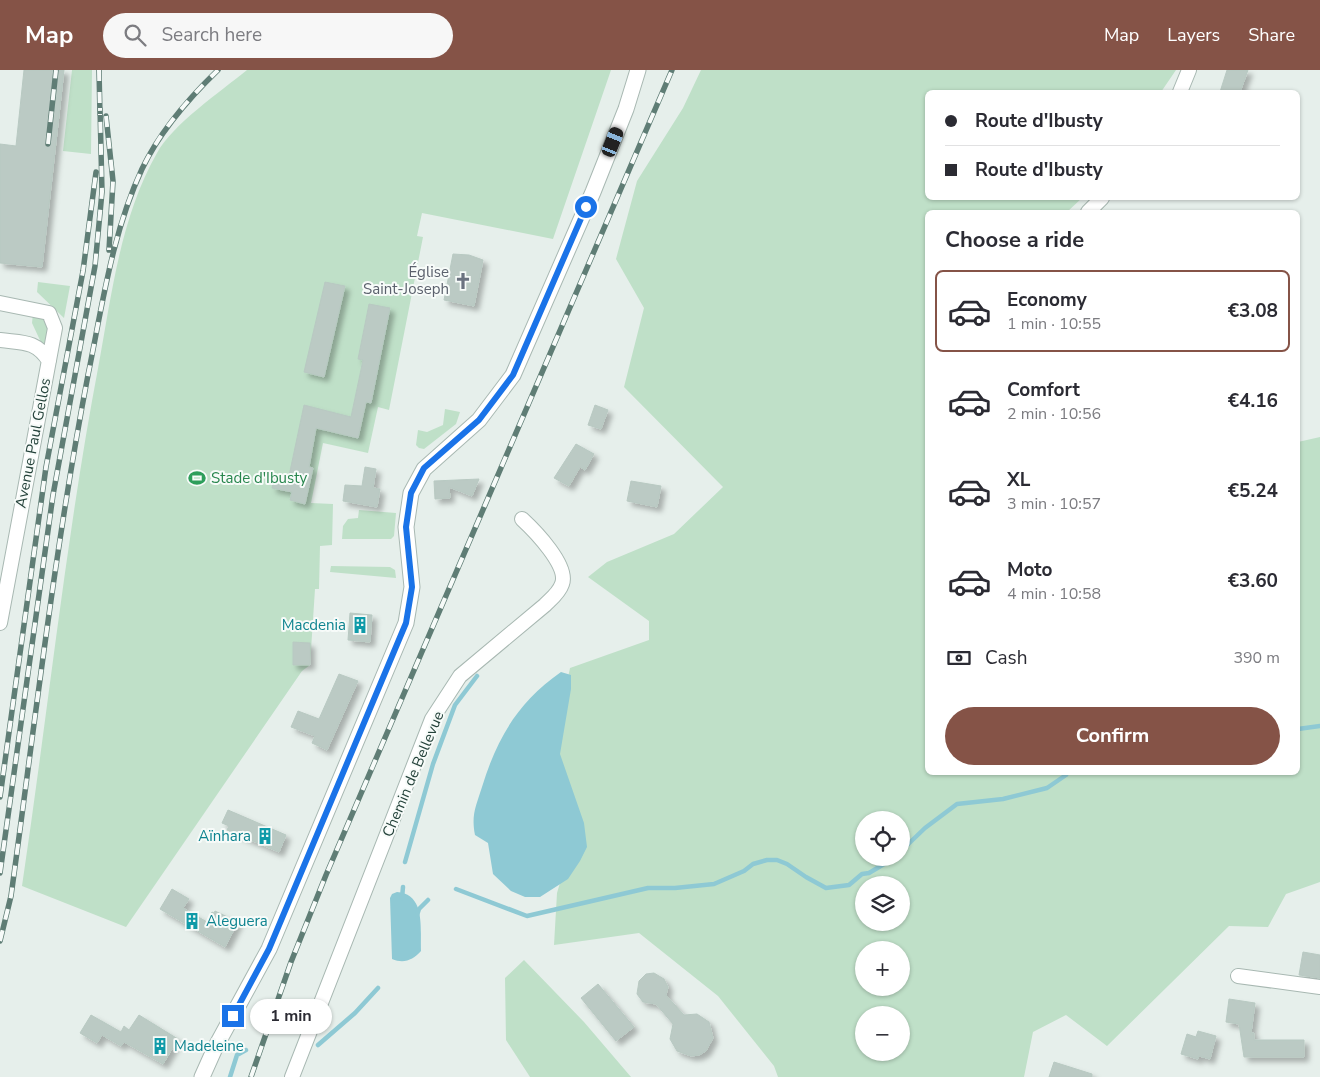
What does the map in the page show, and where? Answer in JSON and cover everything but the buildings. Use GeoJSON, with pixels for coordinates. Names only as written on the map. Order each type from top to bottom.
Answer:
{"type":"FeatureCollection","features":[{"type":"Feature","properties":{"kind":"street"},"geometry":{"type":"LineString","coordinates":[[202,1077],[215,1048],[269,949],[403,632],[410,607],[412,587],[406,527],[411,493],[424,468],[479,420],[513,375],[593,192],[626,109],[638,70]]}},
{"type":"Feature","properties":{"kind":"street"},"geometry":{"type":"LineString","coordinates":[[1181,90],[1189,70]]}},
{"type":"Feature","properties":{"kind":"street"},"geometry":{"type":"LineString","coordinates":[[1090,210],[1100,200]]}},
{"type":"Feature","properties":{"kind":"street","name":"Avenue Paul Gellos"},"geometry":{"type":"LineString","coordinates":[[0,303],[48,314],[53,320],[55,328],[0,623]]}},
{"type":"Feature","properties":{"kind":"street"},"geometry":{"type":"LineString","coordinates":[[0,340],[32,344],[43,351],[48,361]]}},
{"type":"Feature","properties":{"kind":"street","name":"Chemin de Bellevue"},"geometry":{"type":"LineString","coordinates":[[292,1077],[432,719],[460,676],[545,605],[556,594],[563,583],[563,574],[558,562],[534,530],[522,519]]}},
{"type":"Feature","properties":{"kind":"street"},"geometry":{"type":"LineString","coordinates":[[1238,976],[1320,987]]}},
{"type":"Feature","properties":{"kind":"green space"},"geometry":{"type":"Polygon","coordinates":[[[72,70],[92,70],[91,154],[63,151],[72,70]]]}},
{"type":"Feature","properties":{"kind":"green space","name":"Stade d'Ibusty"},"geometry":{"type":"Polygon","coordinates":[[[247,70],[611,70],[553,239],[422,213],[417,236],[423,237],[389,410],[378,407],[368,453],[323,443],[311,503],[333,504],[332,545],[320,546],[319,589],[315,589],[310,665],[302,671],[126,927],[22,886],[67,559],[87,428],[119,255],[135,202],[145,177],[164,142],[185,120],[247,70]]]}},
{"type":"Feature","properties":{"kind":"green space"},"geometry":{"type":"Polygon","coordinates":[[[701,70],[1176,70],[1162,90],[925,90],[925,200],[1080,200],[1069,210],[925,210],[925,775],[1300,775],[1300,442],[1320,437],[1320,882],[1286,894],[1268,927],[1229,926],[1107,1046],[1066,1015],[1033,1032],[1024,1077],[778,1077],[774,1066],[718,996],[639,933],[554,945],[557,893],[576,829],[552,753],[570,668],[649,640],[649,621],[588,577],[607,562],[674,534],[723,487],[624,387],[644,308],[616,259],[637,181],[683,108],[701,70]]]}},
{"type":"Feature","properties":{"kind":"green space"},"geometry":{"type":"Polygon","coordinates":[[[38,282],[70,286],[64,318],[37,292],[38,282]]]}},
{"type":"Feature","properties":{"kind":"green space"},"geometry":{"type":"Polygon","coordinates":[[[33,313],[50,322],[45,351],[32,323],[33,313]]]}},
{"type":"Feature","properties":{"kind":"green space"},"geometry":{"type":"Polygon","coordinates":[[[445,409],[460,412],[456,424],[424,449],[419,448],[416,445],[418,430],[427,432],[443,425],[445,409]]]}},
{"type":"Feature","properties":{"kind":"green space"},"geometry":{"type":"Polygon","coordinates":[[[359,510],[396,513],[394,536],[391,539],[342,539],[343,526],[348,519],[358,518],[359,510]]]}},
{"type":"Feature","properties":{"kind":"green space"},"geometry":{"type":"Polygon","coordinates":[[[331,566],[390,567],[395,570],[396,578],[330,572],[331,566]]]}},
{"type":"Feature","properties":{"kind":"green space"},"geometry":{"type":"Polygon","coordinates":[[[524,960],[584,1022],[631,1077],[530,1077],[506,1040],[505,978],[524,960]]]}},
{"type":"Feature","properties":{"kind":"water"},"geometry":{"type":"Polygon","coordinates":[[[561,672],[571,675],[571,689],[560,754],[584,823],[587,847],[568,879],[540,897],[525,897],[511,891],[493,874],[488,843],[475,835],[474,816],[488,769],[511,722],[533,696],[561,672]]]}},
{"type":"Feature","properties":{"kind":"water"},"geometry":{"type":"Polygon","coordinates":[[[397,892],[406,894],[413,899],[420,914],[421,923],[421,951],[415,957],[404,961],[392,959],[390,898],[392,894],[397,892]]]}},
{"type":"Feature","properties":{"kind":"waterway"},"geometry":{"type":"LineString","coordinates":[[405,862],[433,764],[455,705],[477,676]]}},
{"type":"Feature","properties":{"kind":"waterway"},"geometry":{"type":"LineString","coordinates":[[1300,729],[1320,726]]}},
{"type":"Feature","properties":{"kind":"waterway"},"geometry":{"type":"LineString","coordinates":[[910,842],[925,828],[957,804],[1003,799],[1047,788],[1066,775]]}},
{"type":"Feature","properties":{"kind":"waterway"},"geometry":{"type":"LineString","coordinates":[[456,889],[527,916],[648,888],[675,888],[714,884],[744,871],[753,864],[767,860],[777,860],[787,864],[826,888],[849,885],[862,874],[869,873],[881,866]]}},
{"type":"Feature","properties":{"kind":"waterway"},"geometry":{"type":"LineString","coordinates":[[402,898],[403,887]]}},
{"type":"Feature","properties":{"kind":"waterway"},"geometry":{"type":"LineString","coordinates":[[417,915],[419,909],[428,900]]}},
{"type":"Feature","properties":{"kind":"waterway"},"geometry":{"type":"LineString","coordinates":[[318,1045],[355,1013],[378,988]]}},
{"type":"Feature","properties":{"kind":"waterway"},"geometry":{"type":"LineString","coordinates":[[230,1077],[237,1055],[246,1050]]}},
{"type":"Feature","properties":{"kind":"railway"},"geometry":{"type":"LineString","coordinates":[[48,144],[56,70]]}},
{"type":"Feature","properties":{"kind":"railway"},"geometry":{"type":"LineString","coordinates":[[99,70],[100,115]]}},
{"type":"Feature","properties":{"kind":"railway"},"geometry":{"type":"LineString","coordinates":[[0,941],[11,896],[65,504],[88,375],[115,244],[132,193],[149,155],[176,116],[218,70]]}},
{"type":"Feature","properties":{"kind":"railway"},"geometry":{"type":"LineString","coordinates":[[251,1077],[291,962],[326,875],[672,70]]}},
{"type":"Feature","properties":{"kind":"railway"},"geometry":{"type":"LineString","coordinates":[[0,873],[53,495],[95,266],[102,192],[100,108]]}},
{"type":"Feature","properties":{"kind":"railway"},"geometry":{"type":"LineString","coordinates":[[106,116],[113,181],[109,250]]}},
{"type":"Feature","properties":{"kind":"railway"},"geometry":{"type":"LineString","coordinates":[[0,797],[46,467],[83,271],[96,172]]}},
{"type":"Feature","properties":{"kind":"place","name":"Église Saint-Joseph"},"geometry":{"type":"Point","coordinates":[463,281]}},
{"type":"Feature","properties":{"kind":"place","name":"Stade d'Ibusty"},"geometry":{"type":"Point","coordinates":[197,478]}},
{"type":"Feature","properties":{"kind":"place","name":"Macdenia"},"geometry":{"type":"Point","coordinates":[360,625]}},
{"type":"Feature","properties":{"kind":"place","name":"Aïnhara"},"geometry":{"type":"Point","coordinates":[265,836]}},
{"type":"Feature","properties":{"kind":"place","name":"Aleguera"},"geometry":{"type":"Point","coordinates":[192,921]}},
{"type":"Feature","properties":{"kind":"place","name":"Madeleine"},"geometry":{"type":"Point","coordinates":[160,1046]}},
{"type":"Feature","properties":{"kind":"route"},"geometry":{"type":"LineString","coordinates":[[233,1016],[269,949],[397,650],[410,607],[412,587],[406,527],[411,493],[424,468],[479,420],[498,398],[513,375],[586,207]]}}]}
